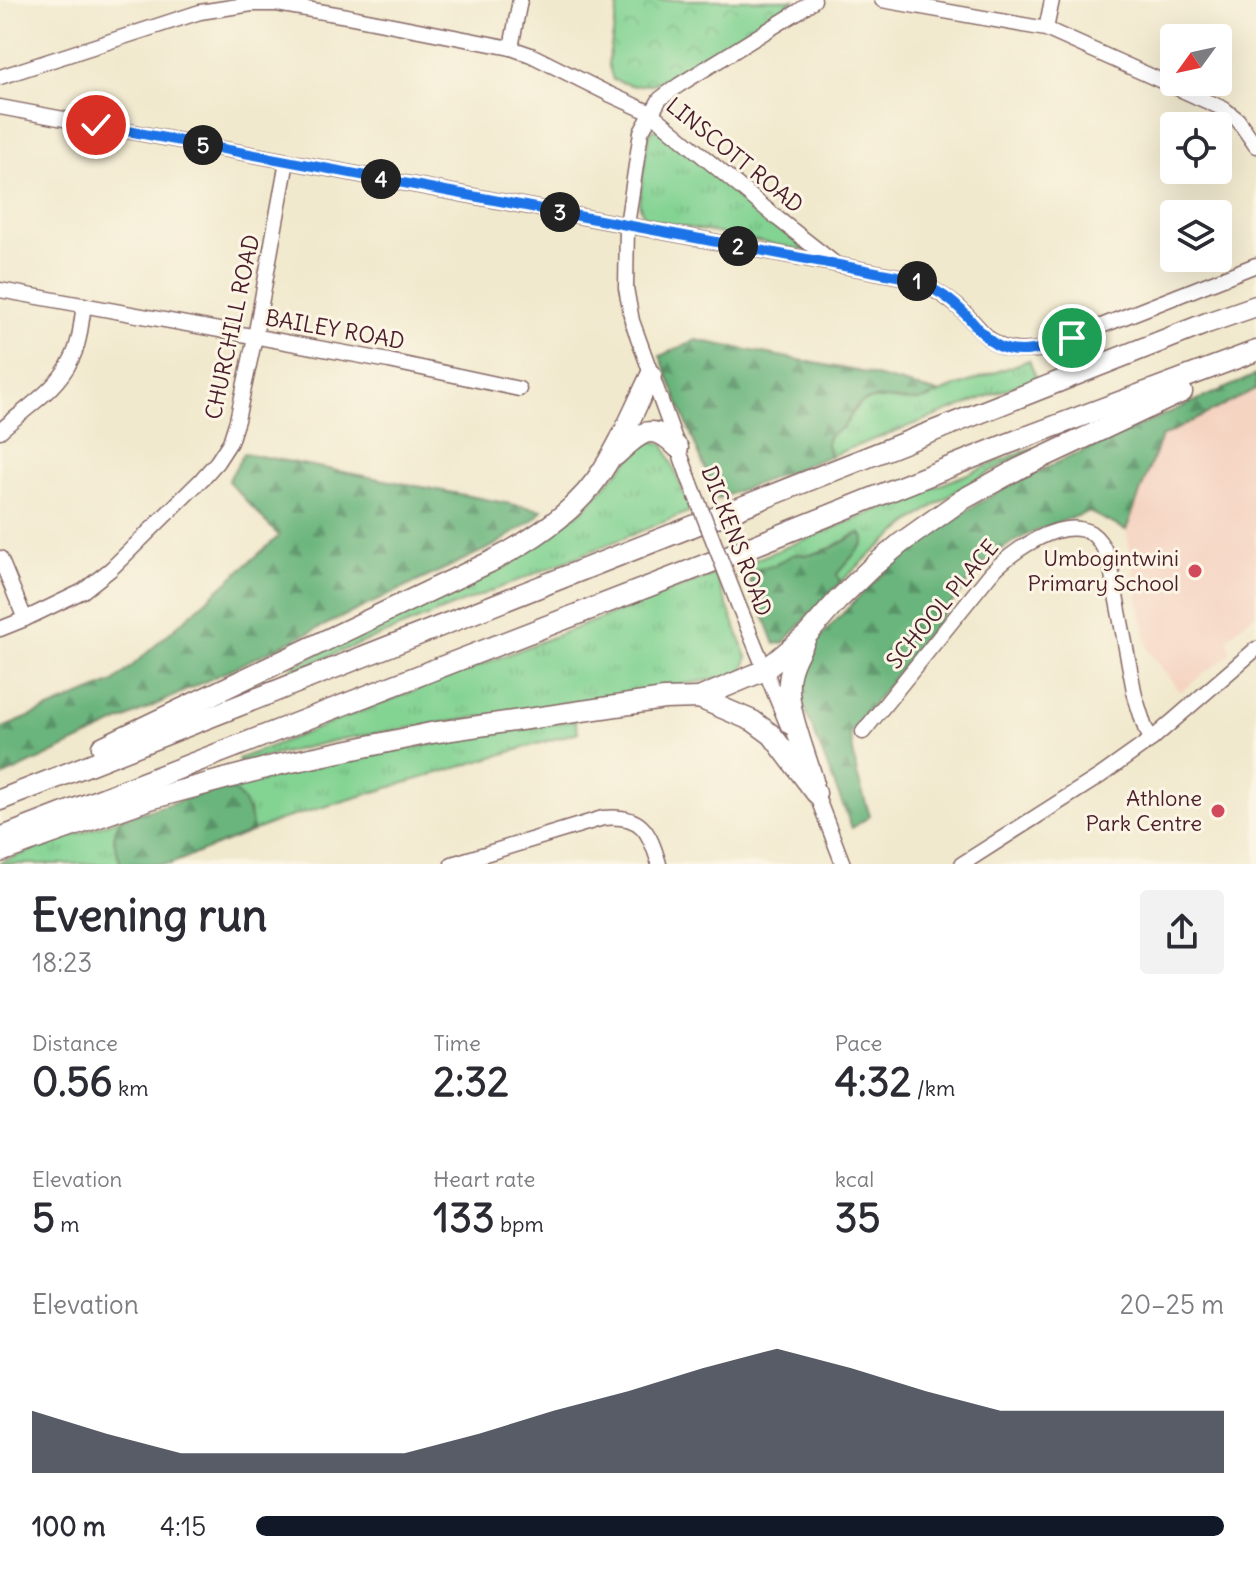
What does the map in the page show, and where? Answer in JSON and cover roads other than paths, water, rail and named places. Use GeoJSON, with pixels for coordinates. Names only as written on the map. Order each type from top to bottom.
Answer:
{"type":"FeatureCollection","features":[{"type":"Feature","properties":{"kind":"highway"},"geometry":{"type":"LineString","coordinates":[[0,797],[1256,306]]}},
{"type":"Feature","properties":{"kind":"highway"},"geometry":{"type":"LineString","coordinates":[[0,852],[150,799],[277,765],[431,733],[664,699],[699,698],[765,670],[807,635],[871,568],[960,501],[1018,469],[1218,375],[1256,352]]}},
{"type":"Feature","properties":{"kind":"highway"},"geometry":{"type":"LineString","coordinates":[[0,838],[1007,444],[1256,352]]}},
{"type":"Feature","properties":{"kind":"highway"},"geometry":{"type":"LineString","coordinates":[[0,797],[513,550],[546,528],[595,482],[609,461],[651,375]]}},
{"type":"Feature","properties":{"kind":"highway"},"geometry":{"type":"LineString","coordinates":[[609,461],[630,441],[653,431],[666,435],[678,448]]}},
{"type":"Feature","properties":{"kind":"highway"},"geometry":{"type":"LineString","coordinates":[[807,635],[789,680],[790,701],[816,793]]}},
{"type":"Feature","properties":{"kind":"highway"},"geometry":{"type":"LineString","coordinates":[[699,698],[753,721],[772,735],[816,793]]}},
{"type":"Feature","properties":{"kind":"street"},"geometry":{"type":"LineString","coordinates":[[511,48],[520,0]]}},
{"type":"Feature","properties":{"kind":"street"},"geometry":{"type":"LineString","coordinates":[[651,113],[660,99],[679,85],[814,0]]}},
{"type":"Feature","properties":{"kind":"street"},"geometry":{"type":"LineString","coordinates":[[882,0],[1046,29],[1224,109],[1238,120],[1256,146]]}},
{"type":"Feature","properties":{"kind":"street"},"geometry":{"type":"LineString","coordinates":[[1046,29],[1052,0]]}},
{"type":"Feature","properties":{"kind":"street","name":"LINSCOTT ROAD"},"geometry":{"type":"LineString","coordinates":[[0,77],[200,12],[252,4],[277,4],[511,48],[651,113],[837,265]]}},
{"type":"Feature","properties":{"kind":"street"},"geometry":{"type":"LineString","coordinates":[[0,107],[913,279],[939,292],[960,308],[994,344],[1007,349],[1043,349],[1256,265]]}},
{"type":"Feature","properties":{"kind":"street","name":"DICKENS ROAD"},"geometry":{"type":"LineString","coordinates":[[651,113],[637,145],[627,225],[626,288],[629,308],[690,481],[843,864]]}},
{"type":"Feature","properties":{"kind":"street","name":"CHURCHILL ROAD"},"geometry":{"type":"LineString","coordinates":[[0,629],[83,591],[111,569],[178,505],[217,462],[230,442],[255,337],[287,161]]}},
{"type":"Feature","properties":{"kind":"street","name":"BAILEY ROAD"},"geometry":{"type":"LineString","coordinates":[[0,290],[389,361],[519,389]]}},
{"type":"Feature","properties":{"kind":"street"},"geometry":{"type":"LineString","coordinates":[[0,431],[65,373],[76,349],[84,305]]}},
{"type":"Feature","properties":{"kind":"street","name":"SCHOOL PLACE"},"geometry":{"type":"LineString","coordinates":[[863,732],[1006,558],[1020,547],[1050,534],[1080,529],[1093,534],[1101,542],[1109,558],[1135,696],[1145,728],[1152,739]]}},
{"type":"Feature","properties":{"kind":"street"},"geometry":{"type":"LineString","coordinates":[[0,558],[25,619]]}},
{"type":"Feature","properties":{"kind":"street"},"geometry":{"type":"LineString","coordinates":[[962,864],[1152,739],[1256,649]]}},
{"type":"Feature","properties":{"kind":"street"},"geometry":{"type":"LineString","coordinates":[[452,864],[603,818],[619,817],[642,826],[659,864]]}},
{"type":"Feature","properties":{"kind":"place","name":"Umbogintwini Primary School"},"geometry":{"type":"Point","coordinates":[1195,571]}},
{"type":"Feature","properties":{"kind":"place","name":"Athlone Park Centre"},"geometry":{"type":"Point","coordinates":[1218,811]}}]}
